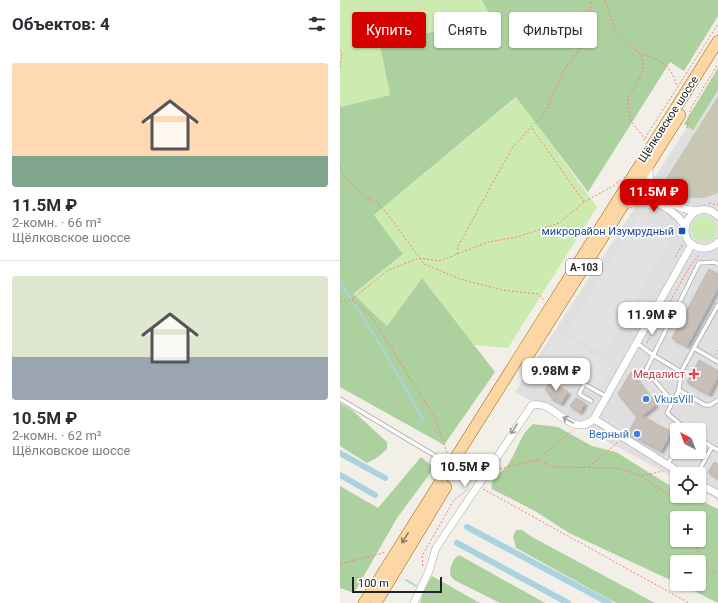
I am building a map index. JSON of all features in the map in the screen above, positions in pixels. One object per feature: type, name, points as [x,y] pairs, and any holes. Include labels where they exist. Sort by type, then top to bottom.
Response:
[{"type":"main road","name":"Щёлковское шоссе","points":[[364,603],[550,305],[718,41]]},
{"type":"main road","name":"Щёлковское шоссе","points":[[376,603],[469,449],[718,54]]},
{"type":"street","points":[[649,165],[650,181],[656,191],[680,207],[698,211],[708,210],[718,216]]},
{"type":"street","points":[[623,206],[642,200],[649,200],[677,216],[685,226]]},
{"type":"street","points":[[698,211],[689,216],[685,226],[686,236],[692,244],[704,248],[710,247],[718,242]]},
{"type":"street","points":[[414,603],[429,572],[436,548],[532,405],[541,405],[578,425],[588,424],[594,418],[640,346],[692,244]]},
{"type":"street","points":[[594,418],[670,469]]},
{"type":"street","points":[[706,488],[718,494]]},
{"type":"lane","points":[[672,401],[646,370],[699,263],[718,264]]},
{"type":"lane","points":[[679,423],[667,413],[679,390],[681,372],[718,305]]},
{"type":"lane","points":[[640,346],[681,372]]},
{"type":"lane","points":[[694,348],[718,362]]},
{"type":"lane","points":[[591,401],[580,394],[584,384],[606,397]]},
{"type":"lane","points":[[679,390],[705,405],[710,405],[718,400]]},
{"type":"lane","points":[[340,399],[451,465]]},
{"type":"lane","points":[[706,443],[718,450]]},
{"type":"lane","points":[[701,467],[712,447]]},
{"type":"lane","points":[[667,468],[672,459]]},
{"type":"path","points":[[457,255],[458,246],[512,148],[545,113],[564,70],[584,44],[592,0]]},
{"type":"path","points":[[605,0],[614,30],[640,54],[663,62],[671,70],[677,87]]},
{"type":"path","points":[[644,142],[644,138],[718,24]]},
{"type":"path","points":[[340,50],[342,53],[340,68]]},
{"type":"path","points":[[640,54],[643,68],[638,82],[628,97],[628,106],[631,121],[644,138]]},
{"type":"path","points":[[687,128],[691,108],[718,64]]},
{"type":"path","points":[[531,127],[584,202]]},
{"type":"path","points":[[340,166],[342,173],[357,190],[367,198],[377,202],[385,211],[424,264],[460,279],[502,290],[538,294],[550,305]]},
{"type":"path","points":[[340,302],[352,300],[387,271],[419,258],[440,261],[488,242],[517,237],[559,223],[584,202],[613,186],[623,176],[634,173]]},
{"type":"path","points":[[707,204],[712,203],[718,206]]},
{"type":"path","points":[[675,257],[683,244],[682,238]]},
{"type":"path","points":[[640,346],[690,266],[698,255],[704,254]]},
{"type":"path","points":[[352,300],[371,316],[435,418],[451,465]]},
{"type":"path","points":[[487,471],[507,468],[537,460],[578,425]]},
{"type":"path","points":[[588,468],[619,442]]},
{"type":"path","points":[[537,460],[555,466],[617,468],[641,476],[687,511]]},
{"type":"path","points":[[641,476],[667,468]]},
{"type":"path","points":[[477,486],[689,603]]},
{"type":"path","points":[[425,570],[422,556],[454,500],[469,488]]},
{"type":"path","points":[[696,547],[706,566],[718,574]]},
{"type":"path","points":[[340,564],[388,552]]},
{"type":"shaded area","points":[[718,80],[718,500],[706,494],[706,467],[670,467],[670,475],[515,392]]},
{"type":"shaded area","points":[[718,96],[718,193],[704,198],[689,198],[662,185]]},
{"type":"shaded area","points":[[640,214],[662,231],[668,243],[605,355],[567,332]]},
{"type":"shaded area","points":[[557,331],[612,366],[597,396],[547,368],[545,370],[538,366]]},
{"type":"green space","points":[[340,0],[482,0],[488,12],[434,12],[434,31],[426,33],[426,12],[352,12],[352,48],[381,48],[390,95],[340,107]]},
{"type":"green space","points":[[482,0],[718,0],[718,16],[684,71],[670,62],[588,192],[516,97],[374,215],[403,254],[353,294],[387,326],[422,278],[495,372],[444,445],[340,387],[340,107],[390,95],[381,48],[426,48],[426,33],[434,31],[434,48],[501,48],[501,12],[488,12]]},
{"type":"green space","points":[[718,68],[718,90],[693,130],[684,124]]},
{"type":"green space","points":[[517,97],[597,207],[508,348],[474,345],[422,278],[387,326],[353,294],[403,254],[374,215]]},
{"type":"green space","points":[[704,216],[713,220],[717,229],[713,238],[704,242],[695,238],[691,229],[695,220]]},
{"type":"green space","points":[[340,403],[352,410],[387,442],[387,449],[378,457],[367,463],[340,446]]},
{"type":"green space","points":[[533,424],[558,427],[592,446],[616,452],[670,486],[670,503],[706,503],[718,509],[718,603],[694,591],[706,591],[706,555],[670,555],[670,580],[569,533],[535,511],[492,489],[493,480],[508,464],[524,434]]},
{"type":"green space","points":[[421,457],[434,468],[397,518],[354,593],[340,588],[340,486],[378,508]]},
{"type":"green space","points":[[516,530],[522,530],[532,537],[655,603],[616,603],[516,548],[513,536]]},
{"type":"green space","points":[[459,555],[545,603],[500,603],[454,580],[450,575],[450,569],[453,561]]},
{"type":"green space","points":[[432,576],[480,603],[420,603],[423,592]]},
{"type":"building","points":[[709,269],[718,274],[718,288],[687,346],[672,338]]},
{"type":"building","points":[[699,360],[718,371],[718,377],[709,394],[687,382]]},
{"type":"building","points":[[631,372],[656,405],[642,416],[670,431],[661,451],[628,433],[637,417],[618,394]]},
{"type":"building","points":[[550,381],[568,392],[561,403],[550,397],[551,394],[545,390]]},
{"type":"building","points":[[576,398],[585,403],[580,412],[570,406]]},
{"type":"building","points":[[714,462],[718,464],[718,478],[708,472]]},
{"type":"waterway","points":[[340,282],[385,352],[423,419],[417,425]]},
{"type":"waterway","points":[[340,453],[385,478]]},
{"type":"waterway","points":[[340,475],[375,495]]},
{"type":"waterway","points":[[467,527],[609,603]]},
{"type":"waterway","points":[[457,543],[568,603]]},
{"type":"waterway","points":[[406,580],[416,586]]},
{"type":"waterway","points":[[425,592],[432,596]]},
{"type":"place","name":"микрорайон Изумрудный","points":[[682,231]]},
{"type":"place","name":"Медалист","points":[[694,374]]},
{"type":"place","name":"VkusVill","points":[[646,399]]},
{"type":"place","name":"Верный","points":[[637,434]]}]
